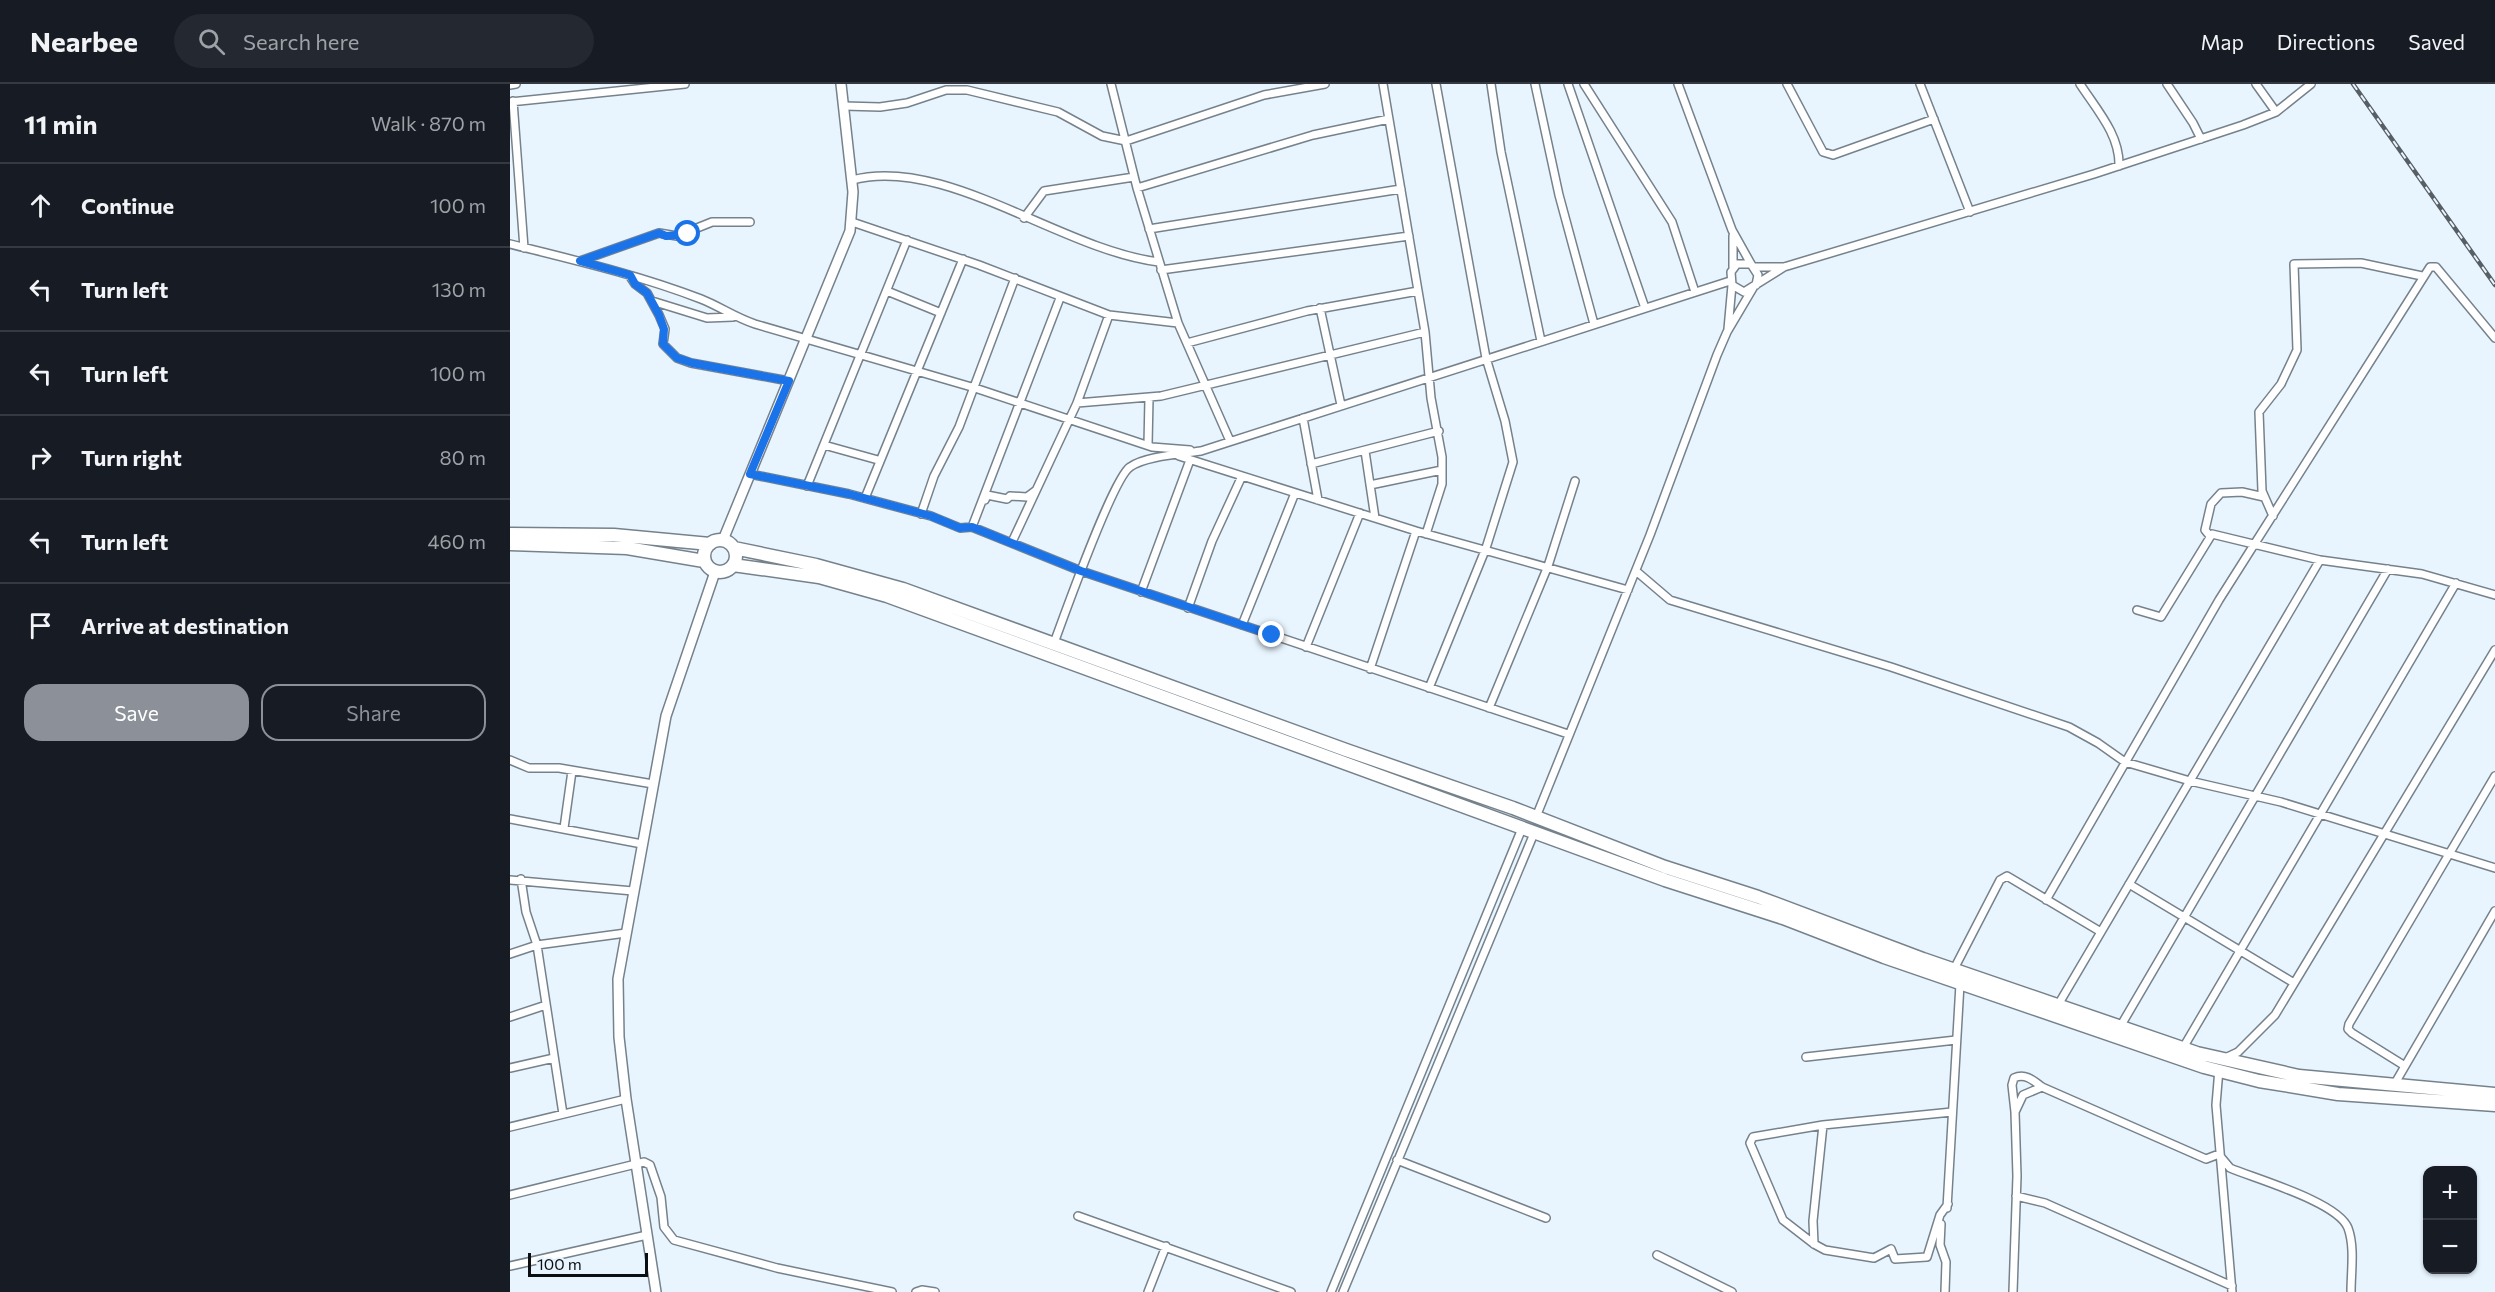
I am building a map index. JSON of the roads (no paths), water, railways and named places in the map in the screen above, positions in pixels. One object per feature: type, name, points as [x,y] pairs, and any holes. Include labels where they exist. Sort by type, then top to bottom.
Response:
[{"type":"highway","points":[[510,534],[614,535],[710,544],[723,540],[734,548],[873,580],[1536,817],[1665,867],[1784,906],[1960,984],[2220,1065],[2338,1094],[2495,1105]]},
{"type":"highway","points":[[510,544],[627,548],[704,561],[715,572],[725,571],[733,565],[736,557],[734,548]]},
{"type":"highway","points":[[704,561],[704,551],[710,544]]},
{"type":"highway","points":[[733,565],[819,578],[887,596],[1535,831],[1870,945]]},
{"type":"highway","points":[[1886,952],[1954,969],[2183,1047],[2220,1065],[2393,1086],[2495,1094]]},
{"type":"street","points":[[510,85],[516,84]]},
{"type":"street","points":[[524,248],[512,102],[685,84]]},
{"type":"street","points":[[1111,84],[1137,188],[1178,323],[1230,441]]},
{"type":"street","points":[[844,105],[880,107],[907,103],[946,90],[967,90],[1058,112],[1102,136],[1126,141],[1264,95],[1325,84]]},
{"type":"street","points":[[1383,84],[1425,332],[1439,431],[1442,470],[1437,504],[1425,534]]},
{"type":"street","points":[[1429,688],[1486,548],[1513,462],[1505,421],[1486,358],[1436,84]]},
{"type":"street","points":[[1491,84],[1501,152],[1542,340]]},
{"type":"street","points":[[1535,84],[1558,195],[1594,324]]},
{"type":"street","points":[[1568,84],[1645,308]]},
{"type":"street","points":[[1584,84],[1672,222],[1695,292]]},
{"type":"street","points":[[1536,817],[1636,571],[1727,332],[1755,287],[1758,275],[1732,230],[1678,84]]},
{"type":"street","points":[[1787,84],[1823,152],[1833,155],[1934,119]]},
{"type":"street","points":[[1920,84],[1970,212]]},
{"type":"street","points":[[2080,84],[2115,137],[2120,149],[2119,166]]},
{"type":"street","points":[[2167,84],[2201,139]]},
{"type":"street","points":[[2256,84],[2276,112]]},
{"type":"street","points":[[1054,643],[1081,571],[1118,484],[1127,468],[1139,462],[1201,451],[1695,292],[1731,283],[1744,292],[1784,267],[2119,166],[2276,112],[2311,84]]},
{"type":"street","points":[[723,540],[806,341],[852,222],[852,180],[842,85]]},
{"type":"street","points":[[1137,188],[1313,135],[1389,119]]},
{"type":"street","points":[[852,180],[881,175],[928,180],[1092,246],[1160,266],[1409,236]]},
{"type":"street","points":[[1024,218],[1044,191],[1134,177]]},
{"type":"street","points":[[1149,229],[1401,189]]},
{"type":"street","points":[[580,261],[659,233],[677,236],[712,222],[750,222]]},
{"type":"street","points":[[852,222],[963,259],[1109,315],[1178,323]]},
{"type":"street","points":[[1727,332],[1733,267],[1732,230]]},
{"type":"street","points":[[807,486],[907,240]]},
{"type":"street","points":[[510,244],[630,275],[702,300],[735,317],[806,341],[862,353],[1070,417],[1148,445],[1201,451]]},
{"type":"street","points":[[865,498],[878,460],[918,371],[963,259]]},
{"type":"street","points":[[1733,267],[1742,263],[1753,266],[1784,267]]},
{"type":"street","points":[[2273,516],[2264,497],[2259,412],[2281,384],[2296,350],[2294,264],[2361,263],[2422,276]]},
{"type":"street","points":[[2046,900],[2219,600],[2422,276],[2430,267],[2436,267],[2495,338]]},
{"type":"street","points":[[630,275],[652,301],[664,329],[663,344],[677,358],[692,363],[789,381]]},
{"type":"street","points":[[921,514],[934,476],[959,427],[975,388],[1015,278]]},
{"type":"street","points":[[887,291],[941,313]]},
{"type":"street","points":[[1187,343],[1320,308],[1418,291]]},
{"type":"street","points":[[972,527],[1060,298]]},
{"type":"street","points":[[652,301],[707,318],[735,317]]},
{"type":"street","points":[[1320,308],[1341,405]]},
{"type":"street","points":[[1012,542],[1077,403],[1109,315]]},
{"type":"street","points":[[1077,403],[1149,398],[1425,332]]},
{"type":"street","points":[[1148,445],[1149,398]]},
{"type":"street","points":[[1303,418],[1318,500]]},
{"type":"street","points":[[1311,464],[1439,431]]},
{"type":"street","points":[[824,445],[878,460]]},
{"type":"street","points":[[1365,451],[1375,518]]},
{"type":"street","points":[[1177,455],[1425,534],[1486,548],[1628,590]]},
{"type":"street","points":[[1141,592],[1190,460]]},
{"type":"street","points":[[1370,485],[1442,470]]},
{"type":"street","points":[[750,474],[865,498],[921,514],[949,525],[972,527],[1081,571],[1141,592],[1568,734]]},
{"type":"street","points":[[1188,608],[1212,541],[1242,476]]},
{"type":"street","points":[[1489,708],[1548,566],[1575,481]]},
{"type":"street","points":[[972,527],[987,495],[1007,499],[1010,496],[1027,497],[1038,488]]},
{"type":"street","points":[[2210,536],[2205,530],[2211,504],[2221,493],[2242,492],[2264,497]]},
{"type":"street","points":[[1242,624],[1295,493]]},
{"type":"street","points":[[1306,647],[1359,513]]},
{"type":"street","points":[[1370,669],[1416,531]]},
{"type":"street","points":[[2137,610],[2161,617],[2210,536],[2218,534],[2319,560],[2388,569],[2456,583],[2495,595]]},
{"type":"street","points":[[2058,1005],[2319,560]]},
{"type":"street","points":[[2120,1027],[2388,569]]},
{"type":"street","points":[[1636,571],[1671,600],[1891,667],[2069,727],[2098,742],[2125,762],[2190,781],[2255,795],[2495,868]]},
{"type":"street","points":[[656,1292],[634,1166],[618,996],[633,891],[672,693],[715,572]]},
{"type":"street","points":[[2183,1047],[2456,583]]},
{"type":"street","points":[[2232,1289],[2215,1091],[2220,1065],[2238,1052],[2245,1042],[2263,1030],[2294,983],[2495,650]]},
{"type":"street","points":[[510,760],[529,768],[559,768],[653,784]]},
{"type":"street","points":[[564,828],[573,771]]},
{"type":"street","points":[[2405,1066],[2348,1029],[2349,1024],[2495,776]]},
{"type":"street","points":[[510,819],[642,844]]},
{"type":"street","points":[[1331,1292],[1523,826]]},
{"type":"street","points":[[1343,1292],[1535,831]]},
{"type":"street","points":[[1954,969],[2000,880],[2007,876],[2101,932]]},
{"type":"street","points":[[510,879],[633,891]]},
{"type":"street","points":[[521,879],[526,912],[537,945],[563,1114]]},
{"type":"street","points":[[2129,884],[2294,983]]},
{"type":"street","points":[[2393,1086],[2495,911]]},
{"type":"street","points":[[510,954],[537,945],[626,933]]},
{"type":"street","points":[[1945,1292],[1946,1262],[1940,1245],[1940,1230],[1948,1204],[1960,984]]},
{"type":"street","points":[[510,1017],[546,1005]]},
{"type":"street","points":[[1806,1057],[1956,1040]]},
{"type":"street","points":[[510,1068],[554,1058]]},
{"type":"street","points":[[2013,1292],[2016,1196],[2015,1112],[2012,1085],[2014,1077],[2019,1075],[2030,1077],[2042,1087],[2206,1159],[2219,1154]]},
{"type":"street","points":[[2015,1112],[2023,1095],[2042,1087]]},
{"type":"street","points":[[510,1127],[626,1100]]},
{"type":"street","points":[[1948,1204],[1940,1215],[1927,1257],[1895,1259],[1891,1249],[1874,1258],[1825,1250],[1783,1220],[1750,1143],[1753,1137],[1823,1125],[1952,1112]]},
{"type":"street","points":[[1814,1244],[1813,1221],[1823,1125]]},
{"type":"street","points":[[2219,1154],[2230,1168],[2324,1206],[2342,1218],[2351,1239],[2351,1292]]},
{"type":"street","points":[[1397,1160],[1546,1218]]},
{"type":"street","points":[[510,1195],[644,1162],[650,1165],[661,1197],[664,1227],[674,1240],[777,1268],[892,1292]]},
{"type":"street","points":[[2016,1196],[2045,1203],[2232,1289]]},
{"type":"street","points":[[1078,1216],[1291,1292]]},
{"type":"street","points":[[510,1266],[647,1235]]},
{"type":"street","points":[[1148,1292],[1166,1246]]},
{"type":"street","points":[[1658,1255],[1732,1292]]},
{"type":"street","points":[[916,1292],[935,1292]]},
{"type":"railway","points":[[2353,84],[2495,285]]}]
